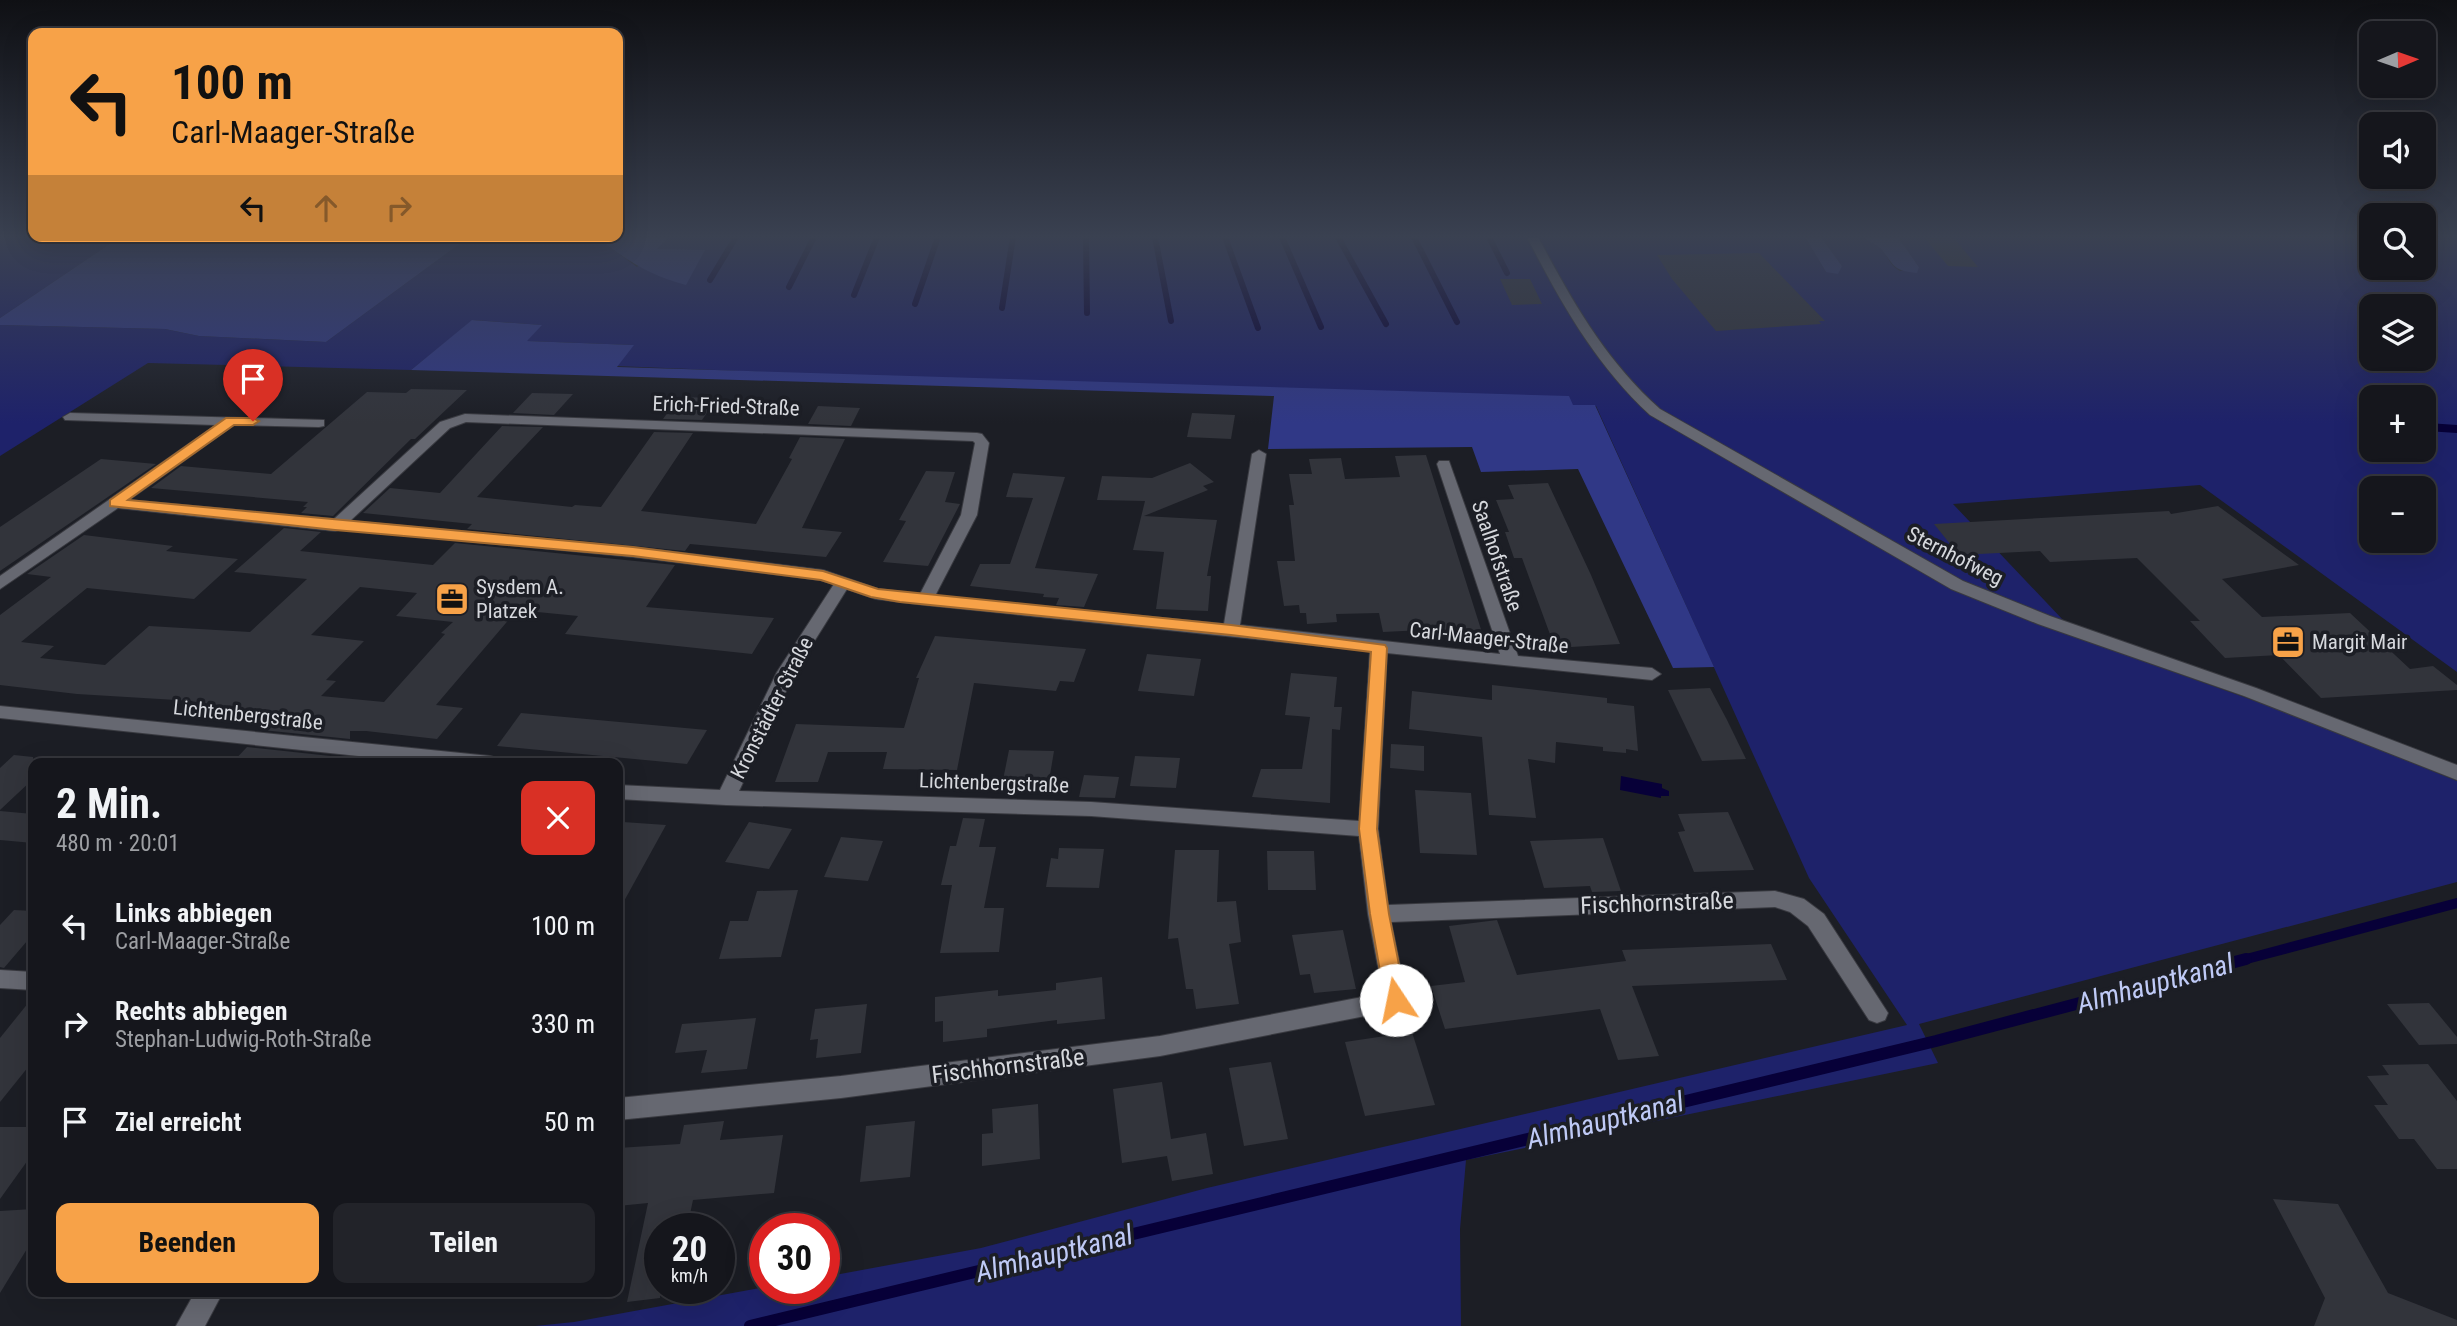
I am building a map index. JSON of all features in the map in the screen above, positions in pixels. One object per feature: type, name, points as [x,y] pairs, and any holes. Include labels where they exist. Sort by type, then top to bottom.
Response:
[{"type":"street","name":"Sternhofweg","points":[[1565,299],[1588,341],[1628,390],[1655,412],[1957,585],[2044,620],[2250,692],[2457,773]]},
{"type":"street","points":[[69,417],[319,424]]},
{"type":"street","name":"Erich-Fried-Straße","points":[[335,526],[445,425],[465,418],[977,437],[982,443],[970,515],[925,600]]},
{"type":"street","points":[[0,584],[231,421]]},
{"type":"street","points":[[1231,630],[1259,454]]},
{"type":"street","name":"Saalhofstraße","points":[[1444,464],[1511,662]]},
{"type":"street","name":"Carl-Maager-Straße","points":[[115,503],[335,526],[633,552],[823,575],[876,594],[925,600],[1231,630],[1511,662],[1652,674]]},
{"type":"street","name":"Kronstädter Straße","points":[[726,798],[786,672],[842,584]]},
{"type":"street","points":[[1379,648],[1368,829],[1379,914]]},
{"type":"street","name":"Lichtenbergstraße","points":[[0,712],[442,758]]},
{"type":"street","name":"Lichtenbergstraße","points":[[623,792],[1091,809],[1368,829]]},
{"type":"street","name":"Fischhornstraße","points":[[623,1109],[841,1087],[1160,1046],[1396,1000],[1379,914],[1775,899],[1797,905],[1816,920],[1877,1013]]},
{"type":"street","points":[[0,979],[28,981]]},
{"type":"street","points":[[190,1326],[207,1297]]},
{"type":"shaded area","points":[[0,299],[28,299],[0,318]]},
{"type":"shaded area","points":[[28,299],[385,299],[326,342],[199,336],[165,329],[0,325],[0,318]]},
{"type":"shaded area","points":[[385,299],[2359,299],[2359,371],[2436,371],[2436,299],[2457,299],[2457,672],[2200,485],[1953,504],[2081,639],[2294,715],[2457,781],[2457,882],[1919,1024],[1938,1063],[1466,1160],[1460,1229],[1461,1326],[535,1326],[574,1322],[672,1304],[735,1304],[735,1292],[749,1290],[749,1304],[840,1304],[840,1274],[981,1248],[1207,1188],[1907,1025],[1809,878],[1596,406],[616,366],[633,345],[526,341],[541,325],[473,320],[411,370],[148,363],[0,456],[0,325],[165,329],[199,336],[326,342]]},
{"type":"shaded area","points":[[472,320],[542,325],[527,341],[634,345],[617,367],[1569,396],[1573,405],[1595,405],[1714,667],[1673,668],[1578,469],[1481,472],[1472,447],[1268,449],[1274,396],[411,370]]},
{"type":"shaded area","points":[[1621,776],[1662,784],[1662,788],[1669,791],[1669,796],[1661,798],[1620,790]]},
{"type":"building","points":[[1509,299],[1540,299],[1542,304],[1512,305]]},
{"type":"building","points":[[1689,299],[1804,299],[1825,321],[1819,321],[1821,324],[1716,331]]},
{"type":"building","points":[[411,389],[467,390],[415,439],[411,439],[333,516],[301,513],[308,502],[151,488],[181,466],[271,474],[367,392],[406,393]]},
{"type":"building","points":[[532,393],[573,394],[554,415],[513,413]]},
{"type":"building","points":[[679,397],[717,398],[702,420],[663,419]]},
{"type":"building","points":[[818,406],[860,408],[851,426],[808,424]]},
{"type":"building","points":[[1192,413],[1235,415],[1231,439],[1187,437]]},
{"type":"building","points":[[502,426],[543,427],[477,497],[572,507],[601,507],[654,432],[693,433],[641,511],[756,524],[792,459],[789,458],[800,437],[845,439],[802,528],[842,532],[826,557],[690,544],[685,551],[467,529],[472,524],[363,513],[390,488],[440,493]]},
{"type":"building","points":[[1426,455],[1484,639],[1447,641],[1444,629],[1383,632],[1379,613],[1336,614],[1337,622],[1307,624],[1306,613],[1300,613],[1299,605],[1284,606],[1277,561],[1295,561],[1289,505],[1294,505],[1289,474],[1312,474],[1309,459],[1341,458],[1345,479],[1400,477],[1395,456]]},
{"type":"building","points":[[101,459],[156,464],[0,571],[0,527]]},
{"type":"building","points":[[1190,463],[1214,482],[1203,486],[1208,490],[1144,516],[1217,520],[1207,576],[1211,576],[1208,611],[1156,609],[1164,552],[1133,550],[1145,501],[1097,500],[1102,476],[1152,478]]},
{"type":"building","points":[[926,471],[955,472],[945,502],[960,504],[928,566],[883,562],[906,521],[899,520]]},
{"type":"building","points":[[1013,473],[1065,477],[1035,568],[1098,574],[1084,607],[1056,605],[1059,598],[1043,597],[1044,594],[970,586],[980,564],[1010,564],[1033,498],[1006,497]]},
{"type":"building","points":[[1548,483],[1620,644],[1555,648],[1522,558],[1514,558],[1505,532],[1509,532],[1496,500],[1514,499],[1508,485]]},
{"type":"building","points":[[2218,506],[2299,565],[2222,579],[2262,617],[2350,613],[2410,669],[2433,666],[2457,685],[2457,690],[2321,698],[2279,655],[2225,658],[2190,621],[2200,621],[2137,558],[2050,562],[2040,551],[1959,555],[1934,524],[2169,511],[2171,514]]},
{"type":"building","points":[[284,528],[321,532],[300,551],[433,565],[455,543],[675,565],[646,607],[774,618],[752,654],[565,634],[578,616],[517,610],[436,705],[463,708],[437,739],[350,731],[350,739],[262,730],[269,723],[213,716],[210,719],[178,716],[193,701],[77,694],[0,685],[0,615],[51,577],[27,574],[84,535],[173,546],[166,551],[238,559],[194,599],[87,588],[21,642],[54,646],[40,658],[105,665],[149,626],[250,632],[307,579],[234,572]],"holes":[[[360,587],[417,593],[396,616],[453,622],[384,702],[321,696],[336,681],[326,680],[364,641],[311,635]]]},
{"type":"building","points":[[935,636],[1086,649],[1074,682],[1060,681],[1056,691],[974,683],[957,770],[883,769],[887,752],[828,752],[818,782],[775,782],[796,724],[904,728],[919,678],[916,678]]},
{"type":"building","points":[[1147,654],[1201,659],[1194,696],[1138,691]]},
{"type":"building","points":[[1291,673],[1337,677],[1334,707],[1342,707],[1340,730],[1332,729],[1330,803],[1252,797],[1261,769],[1302,769],[1310,717],[1285,715]]},
{"type":"building","points":[[1492,685],[1607,698],[1607,703],[1634,706],[1638,751],[1603,751],[1603,747],[1556,742],[1555,763],[1528,759],[1536,818],[1489,815],[1482,737],[1409,729],[1412,691],[1492,700]]},
{"type":"building","points":[[1710,688],[1746,759],[1702,761],[1668,690]]},
{"type":"building","points":[[521,713],[707,730],[687,764],[497,746]]},
{"type":"building","points":[[1391,744],[1424,746],[1424,771],[1390,768]]},
{"type":"building","points":[[247,747],[349,758],[237,758]]},
{"type":"building","points":[[1009,750],[1054,751],[1049,781],[1003,780]]},
{"type":"building","points":[[14,755],[33,757],[28,758],[28,784],[0,810],[0,768]]},
{"type":"building","points":[[1135,756],[1180,758],[1176,788],[1130,786]]},
{"type":"building","points":[[1084,775],[1119,777],[1115,798],[1079,797]]},
{"type":"building","points":[[1415,790],[1471,793],[1477,855],[1420,853]]},
{"type":"building","points":[[0,811],[28,814],[28,843],[0,840]]},
{"type":"building","points":[[1728,812],[1754,870],[1694,872],[1678,832],[1685,831],[1678,814]]},
{"type":"building","points":[[963,818],[985,819],[979,847],[996,847],[984,908],[1004,908],[999,952],[940,953],[952,885],[941,885],[950,846],[956,846]]},
{"type":"building","points":[[623,822],[666,825],[623,903]]},
{"type":"building","points":[[749,822],[792,829],[769,869],[725,862]]},
{"type":"building","points":[[841,837],[883,841],[868,881],[824,877]]},
{"type":"building","points":[[1603,838],[1621,891],[1592,892],[1590,886],[1544,888],[1530,841]]},
{"type":"building","points":[[1059,848],[1104,849],[1099,888],[1046,887],[1051,858],[1058,859]]},
{"type":"building","points":[[1175,850],[1219,850],[1217,902],[1236,901],[1241,942],[1229,944],[1239,1004],[1196,1009],[1193,989],[1186,989],[1178,938],[1168,939]]},
{"type":"building","points":[[1267,851],[1314,851],[1316,890],[1268,890]]},
{"type":"building","points":[[798,890],[781,957],[719,959],[730,921],[748,921],[757,891]]},
{"type":"building","points":[[14,910],[28,911],[28,940],[4,968],[0,967],[0,925]]},
{"type":"building","points":[[1497,920],[1517,975],[1626,961],[1622,950],[1771,944],[1787,980],[1632,986],[1659,1056],[1618,1060],[1600,1009],[1445,1029],[1431,986],[1465,982],[1449,926]]},
{"type":"building","points":[[1343,930],[1356,989],[1314,993],[1310,974],[1300,975],[1292,935]]},
{"type":"building","points":[[1102,977],[1105,1019],[1057,1024],[1057,1020],[987,1029],[987,1037],[943,1042],[943,1021],[935,1022],[935,997],[998,990],[998,996],[1056,990],[1056,983]]},
{"type":"building","points":[[28,1003],[28,1067],[0,1102],[0,1038]]},
{"type":"building","points":[[2429,1003],[2457,1037],[2457,1044],[2419,1045],[2387,1004]]},
{"type":"building","points":[[867,1004],[861,1053],[816,1058],[818,1039],[810,1040],[815,1009]]},
{"type":"building","points":[[756,1018],[747,1069],[701,1073],[707,1050],[675,1053],[682,1024]]},
{"type":"building","points":[[1412,1032],[1435,1105],[1365,1116],[1345,1042]]},
{"type":"building","points":[[1271,1062],[1288,1139],[1244,1146],[1229,1068]]},
{"type":"building","points":[[2428,1064],[2457,1101],[2457,1169],[2437,1169],[2414,1139],[2399,1139],[2374,1105],[2388,1105],[2367,1076],[2389,1075],[2382,1065]]},
{"type":"building","points":[[1162,1082],[1171,1139],[1206,1133],[1213,1174],[1172,1181],[1167,1156],[1122,1163],[1113,1089]]},
{"type":"building","points":[[1038,1104],[1040,1159],[982,1166],[982,1134],[993,1133],[992,1109]]},
{"type":"building","points":[[724,1121],[720,1140],[783,1135],[774,1193],[693,1200],[690,1213],[646,1213],[648,1203],[623,1206],[623,1148],[680,1144],[684,1125]]},
{"type":"building","points":[[915,1121],[910,1177],[860,1182],[866,1126]]},
{"type":"building","points":[[0,1127],[28,1127],[28,1160],[0,1199]]},
{"type":"building","points":[[2273,1199],[2338,1204],[2388,1293],[2457,1320],[2457,1326],[2314,1326],[2325,1298]]},
{"type":"building","points":[[28,1209],[28,1247],[0,1293],[0,1211]]},
{"type":"building","points":[[644,1222],[644,1300],[627,1302]]},
{"type":"waterway","points":[[915,304],[917,299]]},
{"type":"waterway","points":[[1002,308],[1003,299]]},
{"type":"waterway","points":[[1087,299],[1087,313]]},
{"type":"waterway","points":[[1167,299],[1171,321]]},
{"type":"waterway","points":[[1247,299],[1258,328]]},
{"type":"waterway","points":[[1309,299],[1321,327]]},
{"type":"waterway","points":[[1372,299],[1386,324]]},
{"type":"waterway","points":[[1445,299],[1457,322]]},
{"type":"waterway","points":[[2436,428],[2456,429]]},
{"type":"waterway","points":[[2436,428],[2457,429]]},
{"type":"waterway","name":"Almhauptkanal","points":[[2239,961],[2457,903]]},
{"type":"waterway","name":"Almhauptkanal","points":[[750,1326],[1936,1041],[2246,959]]},
{"type":"place","name":"Sysdem A. Platzek","points":[[452,599]]},
{"type":"place","name":"Margit Mair","points":[[2288,642]]},
{"type":"route","points":[[253,421],[231,421],[115,503],[335,526],[633,552],[823,575],[876,594],[1379,648],[1368,829],[1379,914],[1396,1000]]}]
